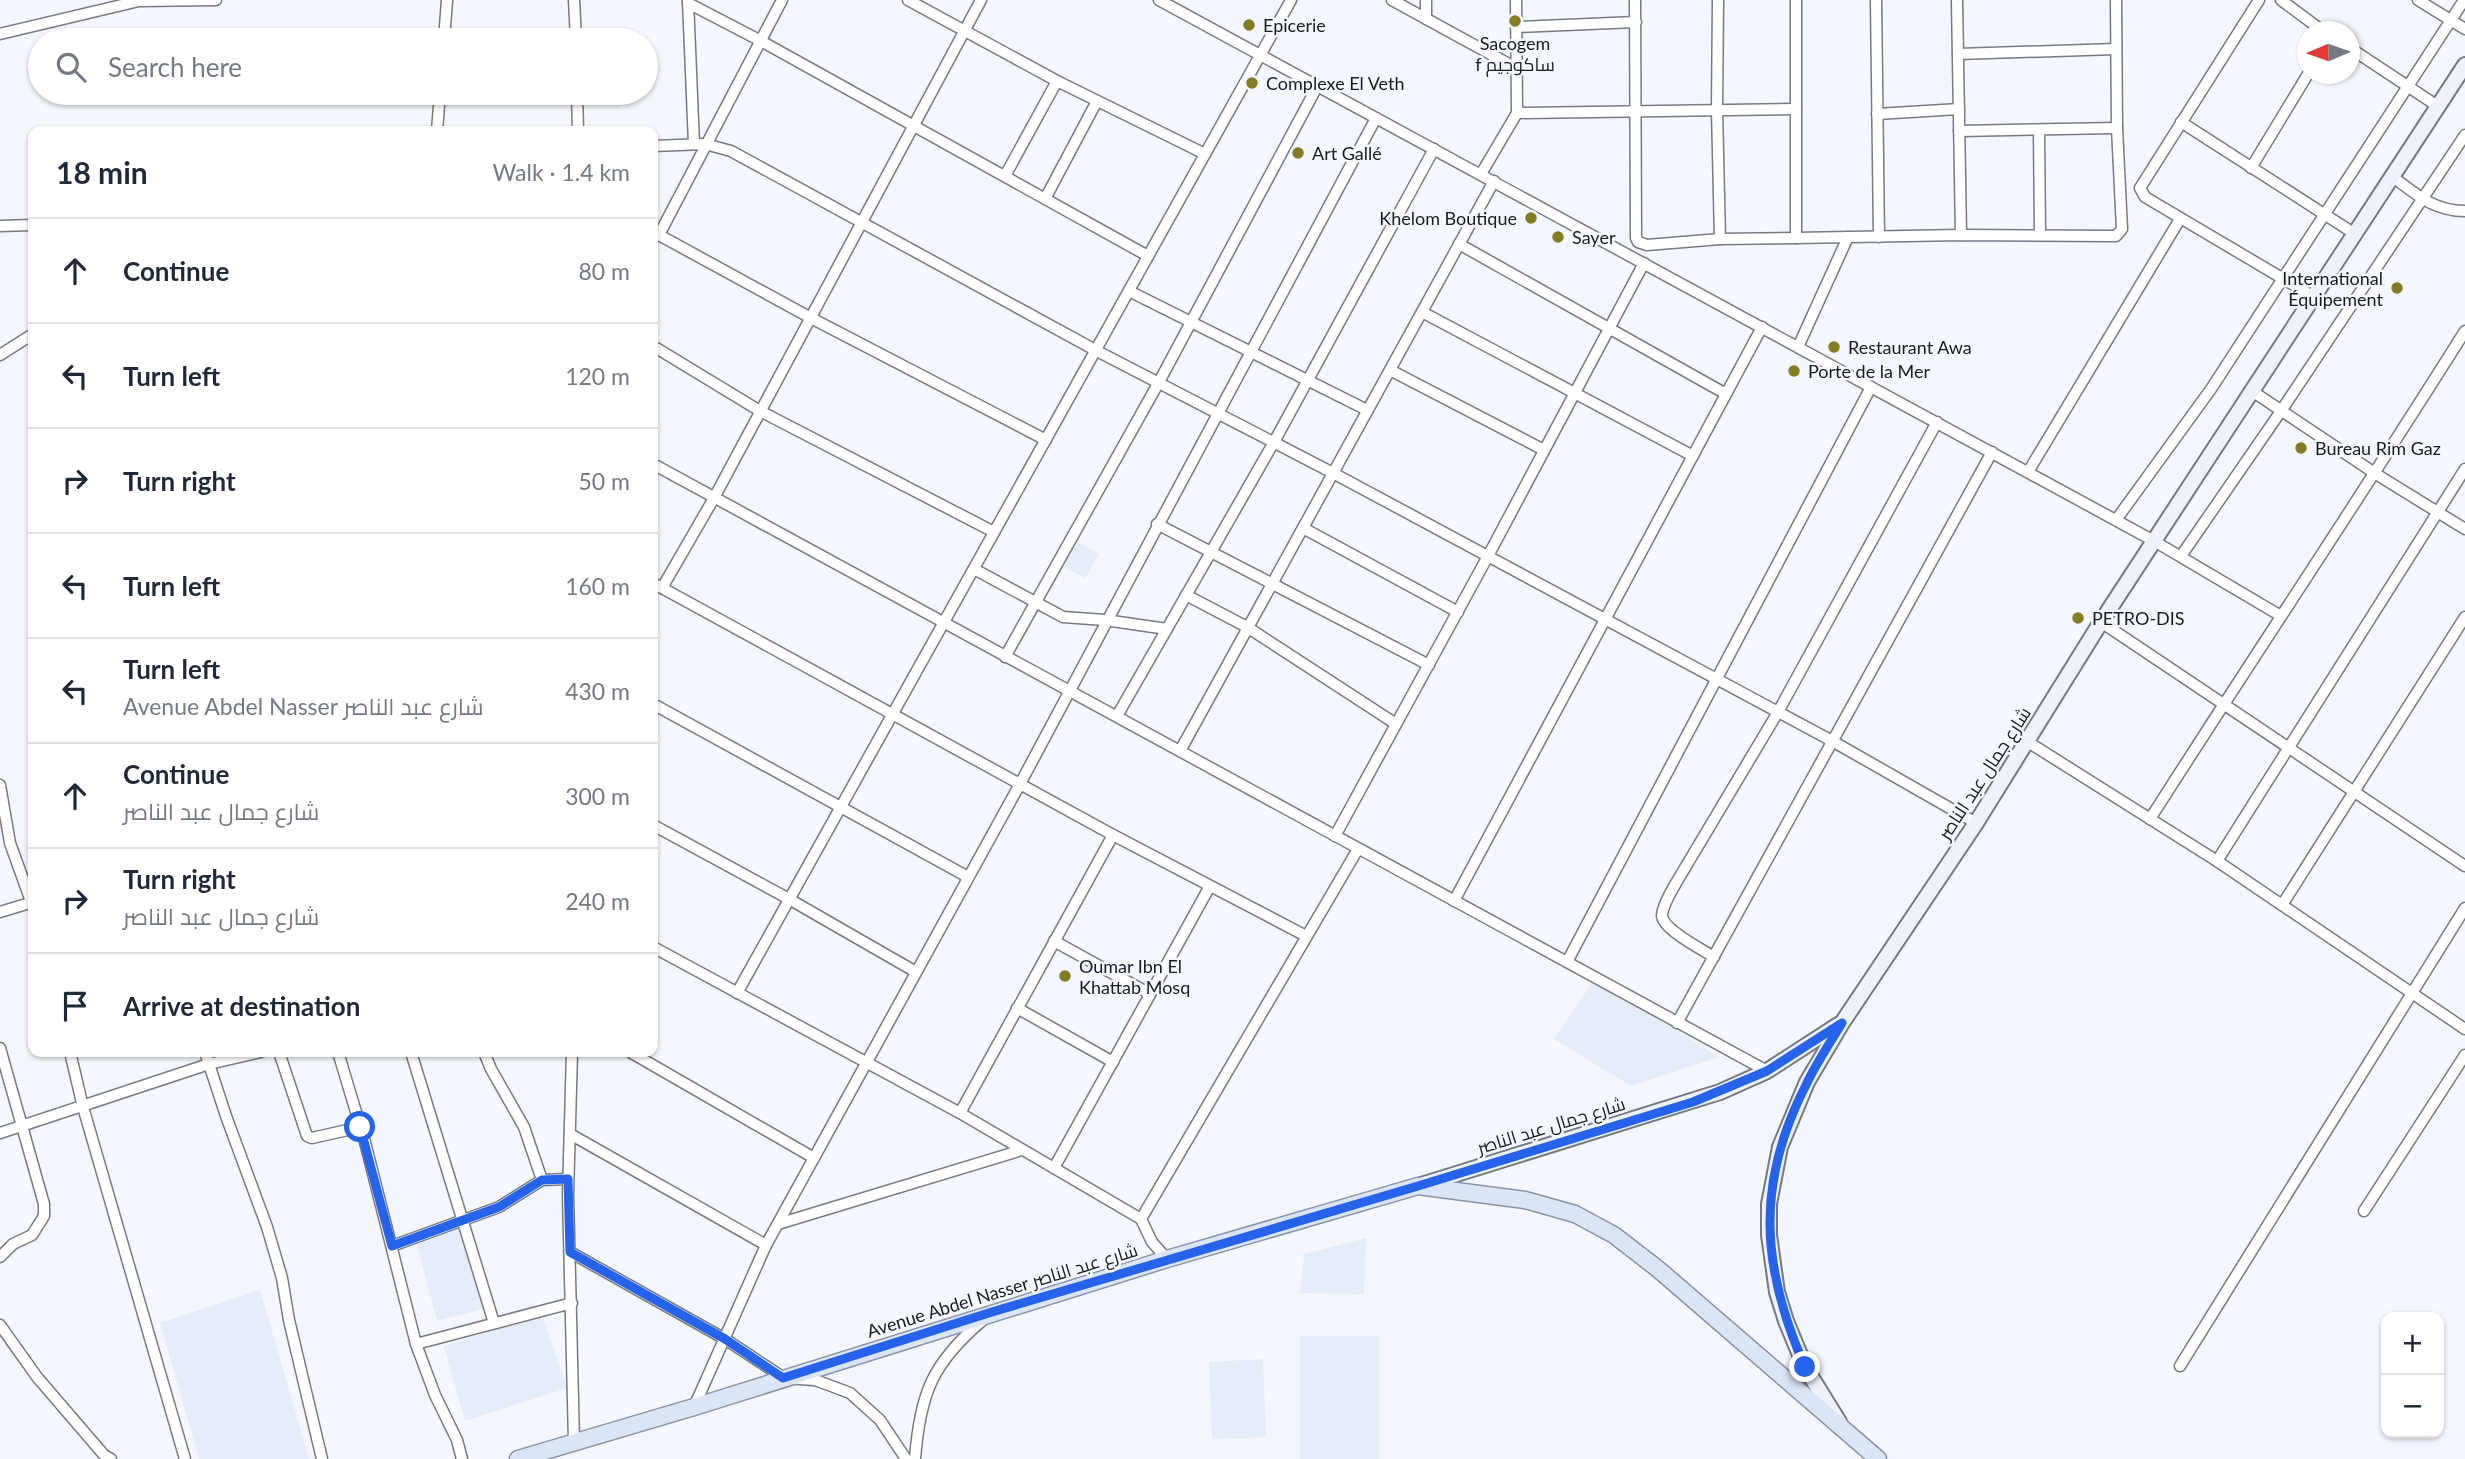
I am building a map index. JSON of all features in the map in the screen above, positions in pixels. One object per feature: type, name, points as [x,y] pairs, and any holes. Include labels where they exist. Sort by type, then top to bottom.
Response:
[{"type":"main road","name":"شارع جمال عبد الناصر","points":[[1843,1429],[1805,1367],[1786,1321],[1777,1292],[1769,1236],[1769,1205],[1780,1147],[1807,1082],[1842,1023],[1976,823],[2101,622],[2439,107],[2460,83],[2465,65]]},
{"type":"main road","name":"شارع جمال عبد الناصر","points":[[1418,1186],[1702,1099],[1767,1071],[1842,1023]]},
{"type":"main road","points":[[1418,1186],[1525,1200],[1575,1214],[1614,1236],[1658,1269],[1878,1459]]},
{"type":"main road","name":"Avenue Abdel Nasser شارع عبد الناصر","points":[[518,1459],[694,1407],[992,1312],[1418,1186]]},
{"type":"street","points":[[0,34],[139,1],[216,0]]},
{"type":"street","points":[[445,28],[447,0]]},
{"type":"street","points":[[574,0],[575,28]]},
{"type":"street","points":[[658,232],[699,144],[761,41],[782,0]]},
{"type":"street","points":[[908,0],[1057,81],[1205,154]]},
{"type":"street","points":[[658,583],[714,498],[981,0]]},
{"type":"street","points":[[1159,0],[2116,520],[2281,616]]},
{"type":"street","points":[[737,993],[1291,0]]},
{"type":"street","points":[[1392,0],[1516,68]]},
{"type":"street","points":[[1426,0],[1426,19]]},
{"type":"street","points":[[1481,174],[1517,113],[1516,0]]},
{"type":"street","points":[[1636,0],[1637,242],[1647,244],[1720,239],[2119,235],[2122,229],[2117,128],[2116,0]]},
{"type":"street","points":[[1718,0],[1720,239]]},
{"type":"street","points":[[1796,0],[1796,238]]},
{"type":"street","points":[[1876,0],[1879,237]]},
{"type":"street","points":[[1957,0],[1961,235]]},
{"type":"street","points":[[2259,0],[2140,188],[2145,197],[2180,219],[2314,297]]},
{"type":"street","points":[[2281,0],[2310,21]]},
{"type":"street","points":[[2418,0],[2465,29]]},
{"type":"street","points":[[2116,520],[2211,389],[2464,0]]},
{"type":"street","points":[[688,2],[1149,256]]},
{"type":"street","points":[[688,2],[699,144]]},
{"type":"street","points":[[1516,27],[1636,22]]},
{"type":"street","points":[[1958,54],[2116,49]]},
{"type":"street","points":[[2360,55],[2439,107]]},
{"type":"street","points":[[1004,176],[1057,81]]},
{"type":"street","points":[[2251,168],[2302,84]]},
{"type":"street","points":[[1005,656],[1159,382],[1318,85]]},
{"type":"street","points":[[1045,199],[1097,101]]},
{"type":"street","points":[[437,126],[439,105]]},
{"type":"street","points":[[577,105],[578,126]]},
{"type":"street","points":[[1517,113],[1796,109]]},
{"type":"street","points":[[1878,114],[1959,109]]},
{"type":"street","points":[[694,1407],[766,1245],[1020,784],[1067,691],[1376,118]]},
{"type":"street","points":[[2181,122],[2355,234]]},
{"type":"street","points":[[1959,131],[2117,128]]},
{"type":"street","points":[[2039,130],[2039,235]]},
{"type":"street","points":[[2180,556],[2281,411],[2465,135]]},
{"type":"street","points":[[658,146],[699,144],[731,151],[1097,351],[1333,473],[1834,742],[1976,823]]},
{"type":"street","points":[[1117,716],[1274,442],[1434,149]]},
{"type":"street","points":[[2393,177],[2431,205],[2465,211]]},
{"type":"street","points":[[1180,751],[1494,181]]},
{"type":"street","points":[[2028,472],[2180,219]]},
{"type":"street","points":[[0,226],[28,225]]},
{"type":"street","points":[[658,237],[1046,440]]},
{"type":"street","points":[[1798,347],[1847,237]]},
{"type":"street","points":[[1459,244],[1726,394]]},
{"type":"street","points":[[1335,836],[1644,263]]},
{"type":"street","points":[[1129,292],[1367,410]]},
{"type":"street","points":[[1422,312],[1693,456]]},
{"type":"street","points":[[1454,901],[1762,327]]},
{"type":"street","points":[[2150,819],[2465,331]]},
{"type":"street","points":[[0,355],[28,337]]},
{"type":"street","points":[[658,349],[760,411],[994,532]]},
{"type":"street","points":[[1390,370],[1544,450]]},
{"type":"street","points":[[1567,962],[1871,387]]},
{"type":"street","points":[[2252,391],[2375,474],[2465,529]]},
{"type":"street","points":[[1714,957],[1667,926],[1662,918],[1662,911],[1778,712],[1937,422]]},
{"type":"street","points":[[1677,1023],[1992,452]]},
{"type":"street","points":[[658,467],[1767,1071]]},
{"type":"street","points":[[2217,861],[2465,469]]},
{"type":"street","points":[[1157,524],[1429,665]]},
{"type":"street","points":[[1303,528],[1458,612]]},
{"type":"street","points":[[974,569],[1063,617],[1167,629]]},
{"type":"street","points":[[658,586],[1113,835],[1306,936]]},
{"type":"street","points":[[1186,596],[1247,627],[1396,724]]},
{"type":"street","points":[[2282,905],[2465,617]]},
{"type":"street","points":[[2101,622],[2465,866]]},
{"type":"street","points":[[658,707],[968,877]]},
{"type":"street","points":[[2028,741],[2217,861],[2465,1029]]},
{"type":"street","points":[[0,785],[10,843],[28,891]]},
{"type":"street","points":[[658,828],[916,972]]},
{"type":"street","points":[[960,1113],[1113,835]]},
{"type":"street","points":[[1142,1219],[1358,849]]},
{"type":"street","points":[[1054,1168],[1210,886]]},
{"type":"street","points":[[0,912],[28,905]]},
{"type":"street","points":[[2180,1366],[2465,908]]},
{"type":"street","points":[[1055,941],[1150,994]]},
{"type":"street","points":[[658,950],[960,1113],[1142,1219],[1152,1242],[1167,1259]]},
{"type":"street","points":[[1017,1008],[1113,1062]]},
{"type":"street","points":[[0,1048],[44,1204],[44,1216],[32,1235],[13,1244],[0,1257]]},
{"type":"street","points":[[2364,1211],[2465,1055]]},
{"type":"street","points":[[71,1057],[83,1107],[185,1459]]},
{"type":"street","points":[[207,1057],[271,1239],[322,1459]]},
{"type":"street","points":[[0,1133],[209,1064],[239,1057]]},
{"type":"street","points":[[281,1057],[307,1136],[312,1138],[360,1127]]},
{"type":"street","points":[[339,1057],[416,1344],[463,1459]]},
{"type":"street","points":[[413,1057],[494,1323]]},
{"type":"street","points":[[486,1057],[524,1127],[542,1180]]},
{"type":"street","points":[[572,1057],[568,1179],[574,1442]]},
{"type":"street","points":[[639,1057],[814,1158]]},
{"type":"street","points":[[570,1134],[766,1245]]},
{"type":"street","points":[[778,1224],[1022,1150]]},
{"type":"street","points":[[392,1246],[499,1207],[542,1180],[568,1179]]},
{"type":"street","points":[[570,1252],[725,1339],[783,1378],[815,1380],[850,1392],[880,1420],[906,1459]]},
{"type":"street","points":[[416,1344],[572,1303]]},
{"type":"street","points":[[915,1459],[920,1415],[927,1389],[956,1346],[992,1312]]},
{"type":"street","points":[[0,1325],[37,1377],[104,1455],[111,1459]]},
{"type":"shaded area","points":[[1078,542],[1099,554],[1085,578],[1064,567]]},
{"type":"shaded area","points":[[1595,979],[1719,1057],[1631,1086],[1554,1039]]},
{"type":"shaded area","points":[[458,1229],[483,1309],[437,1321],[416,1241]]},
{"type":"shaded area","points":[[1366,1238],[1364,1294],[1300,1293],[1304,1254]]},
{"type":"shaded area","points":[[260,1290],[309,1459],[199,1459],[160,1323]]},
{"type":"shaded area","points":[[542,1315],[567,1388],[465,1421],[444,1346]]},
{"type":"shaded area","points":[[1300,1336],[1379,1336],[1379,1459],[1300,1459]]},
{"type":"shaded area","points":[[1263,1359],[1266,1437],[1212,1439],[1209,1362]]},
{"type":"place","name":"Sacogem f ساكوجيم","points":[[1515,21]]},
{"type":"place","name":"Epicerie","points":[[1249,25]]},
{"type":"place","name":"Complexe El Veth","points":[[1252,83]]},
{"type":"place","name":"Art Gallé","points":[[1298,153]]},
{"type":"place","name":"Khelom Boutique","points":[[1531,218]]},
{"type":"place","name":"Sayer","points":[[1558,237]]},
{"type":"place","name":"International Équipement","points":[[2397,288]]},
{"type":"place","name":"Restaurant Awa","points":[[1834,347]]},
{"type":"place","name":"Porte de la Mer","points":[[1794,371]]},
{"type":"place","name":"Bureau Rim Gaz","points":[[2301,448]]},
{"type":"place","name":"PETRO-DIS","points":[[2078,618]]},
{"type":"place","name":"Oumar Ibn El Khattab Mosq","points":[[1065,976]]},
{"type":"route","points":[[360,1127],[392,1246],[499,1207],[542,1180],[568,1179],[570,1252],[725,1339],[783,1378],[992,1312],[1693,1102],[1767,1071],[1842,1023],[1807,1082],[1792,1114],[1780,1147],[1769,1205],[1769,1236],[1777,1292],[1805,1367]]}]
